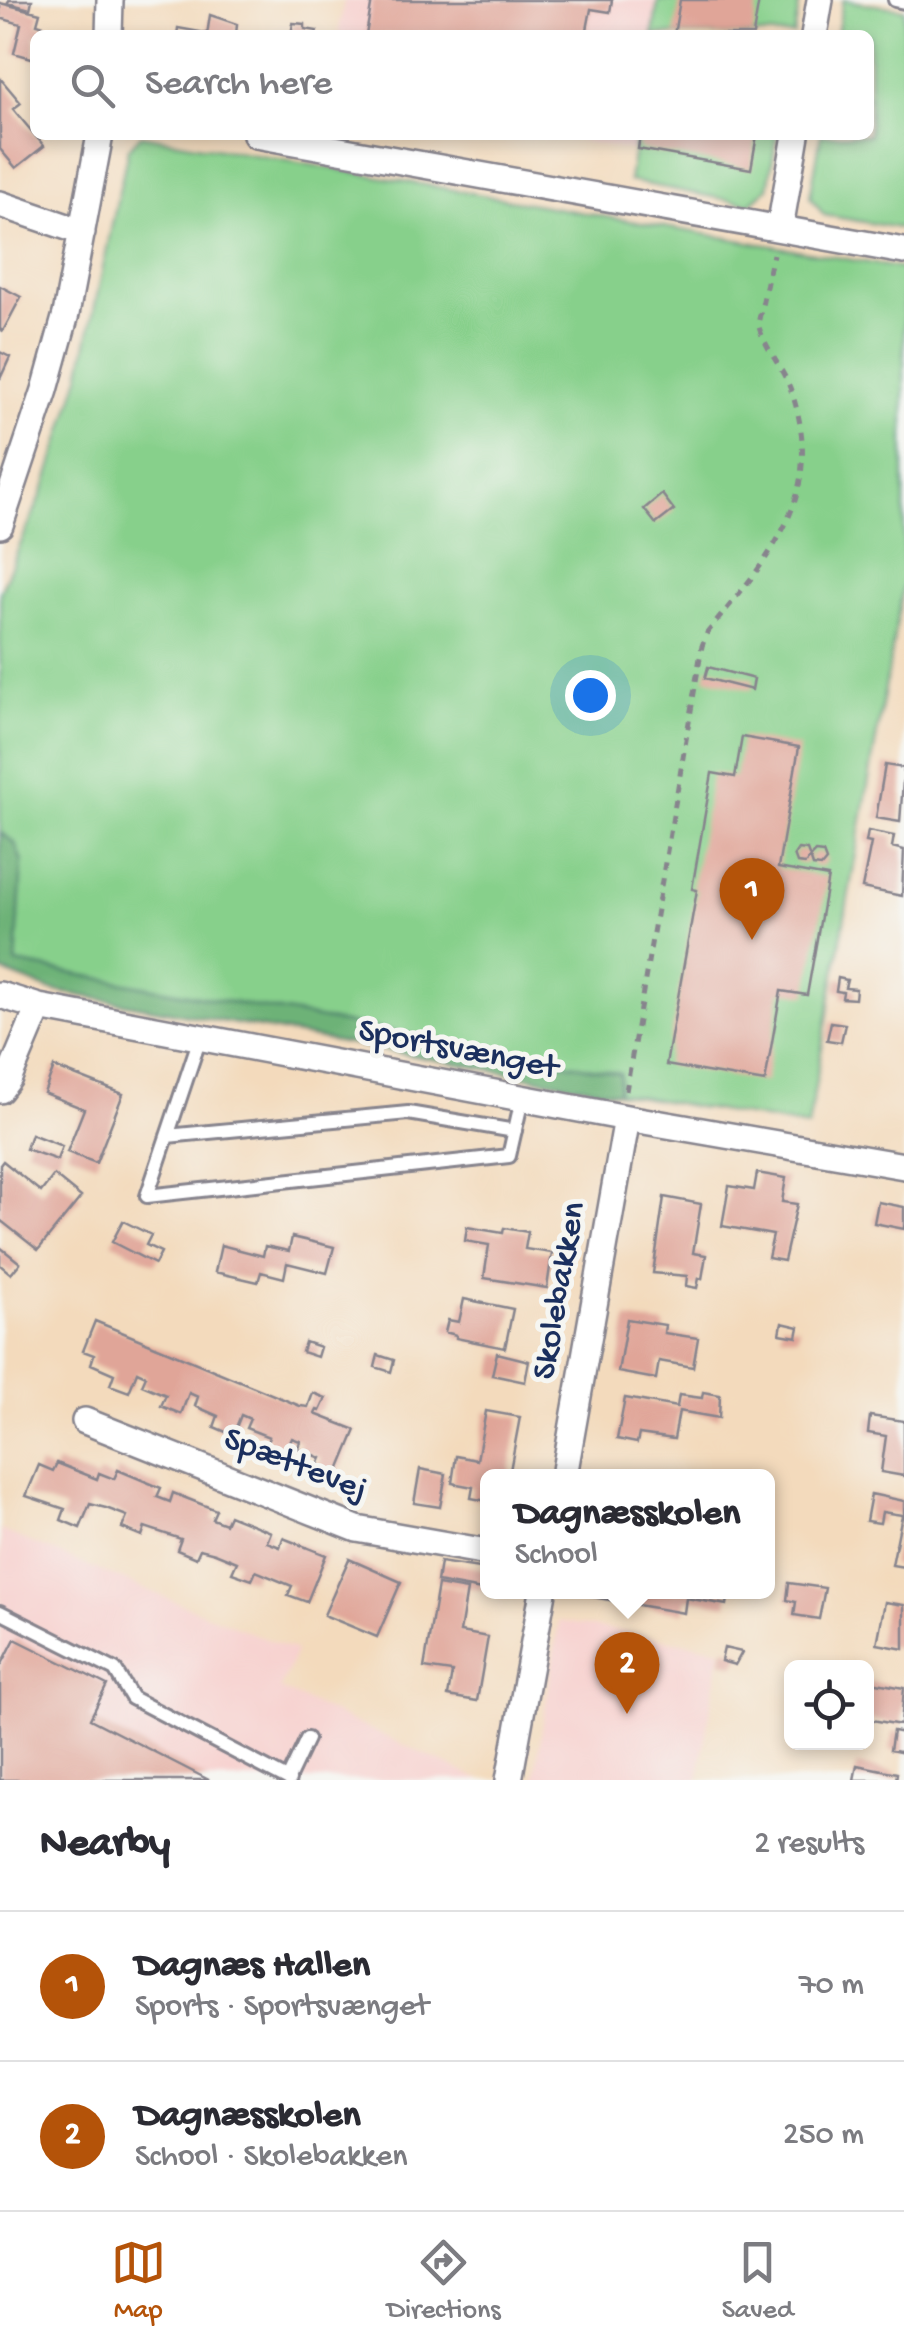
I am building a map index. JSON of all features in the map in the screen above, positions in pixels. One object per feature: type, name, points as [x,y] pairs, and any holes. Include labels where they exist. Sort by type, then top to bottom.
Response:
[{"type":"street","points":[[109,30],[110,0]]},
{"type":"street","points":[[815,30],[820,0]]},
{"type":"street","points":[[0,525],[46,390],[66,314],[99,140]]},
{"type":"street","points":[[281,140],[777,241],[904,251]]},
{"type":"street","points":[[777,241],[795,140]]},
{"type":"street","points":[[0,204],[82,232]]},
{"type":"street","name":"Sportsvænget","points":[[0,995],[39,1007],[522,1099],[904,1166]]},
{"type":"street","points":[[0,1090],[9,1078],[39,1007]]},
{"type":"street","name":"Skolebakken","points":[[565,1469],[627,1118]]},
{"type":"street","name":"Spættevej","points":[[85,1421],[357,1529],[480,1551]]},
{"type":"street","points":[[509,1780],[542,1599]]},
{"type":"lane","points":[[895,0],[904,2]]},
{"type":"lane","points":[[200,1038],[147,1196],[510,1156],[522,1099]]},
{"type":"lane","points":[[167,1136],[408,1113],[515,1131]]},
{"type":"lane","points":[[0,1612],[115,1670],[132,1698],[288,1780],[307,1739]]},
{"type":"path","points":[[627,1118],[625,1094],[702,646],[706,633],[768,557],[795,508],[802,442],[798,416],[786,376],[758,324],[777,241]]},
{"type":"shaded area","points":[[344,0],[658,0],[654,30],[339,30]]},
{"type":"shaded area","points":[[578,140],[635,140],[634,151]]},
{"type":"shaded area","points":[[1,1530],[296,1651],[280,1689],[481,1780],[0,1780]]},
{"type":"shaded area","points":[[559,1621],[721,1649],[698,1780],[534,1780]]},
{"type":"green space","points":[[658,0],[800,0],[795,30],[654,30]]},
{"type":"green space","points":[[843,0],[904,9],[904,229],[824,215],[810,197],[820,140],[874,140],[874,30],[838,30]]},
{"type":"green space","points":[[136,140],[169,140],[904,269],[904,580],[808,1127],[50,990],[0,971],[0,592],[47,482],[80,376],[128,149]]},
{"type":"green space","points":[[635,140],[776,140],[768,188],[750,204],[629,181]]},
{"type":"green space","points":[[0,832],[15,843],[22,862],[16,963],[620,1073],[618,1093],[50,990],[0,971]]},
{"type":"building","points":[[32,0],[30,9],[8,3]]},
{"type":"building","points":[[372,0],[612,0],[610,12],[591,9],[587,30],[367,30]]},
{"type":"building","points":[[680,0],[759,0],[754,30],[675,30]]},
{"type":"building","points":[[0,3],[40,13],[37,24],[58,30],[30,30],[30,58],[14,53],[21,24],[0,18]]},
{"type":"building","points":[[210,15],[237,24],[236,30],[208,30]]},
{"type":"building","points":[[293,23],[305,24],[305,29],[311,30],[292,30]]},
{"type":"building","points":[[0,78],[21,103],[13,109],[30,129],[30,140],[39,140],[44,146],[16,168],[0,149]]},
{"type":"building","points":[[639,140],[756,140],[751,169],[638,149]]},
{"type":"building","points":[[0,286],[21,297],[3,331],[0,329]]},
{"type":"building","points":[[0,352],[10,357],[0,379]]},
{"type":"building","points":[[662,494],[674,510],[656,524],[644,509]]},
{"type":"building","points":[[708,667],[754,679],[752,690],[705,678]]},
{"type":"building","points":[[742,737],[799,747],[778,868],[828,877],[807,995],[781,991],[765,1082],[666,1065],[697,890],[692,889],[712,773],[735,777]]},
{"type":"building","points":[[885,765],[904,768],[900,822],[876,818]]},
{"type":"building","points":[[868,831],[894,836],[892,847],[904,850],[902,896],[862,888],[871,843],[866,842]]},
{"type":"building","points":[[798,849],[807,850],[810,858],[805,864],[797,863],[794,855]]},
{"type":"building","points":[[815,852],[823,853],[826,861],[821,867],[813,866],[810,857]]},
{"type":"building","points":[[838,978],[847,980],[845,988],[856,989],[855,999],[842,998],[843,992],[836,991]]},
{"type":"building","points":[[831,1022],[845,1024],[841,1042],[827,1040]]},
{"type":"building","points":[[54,1067],[123,1094],[96,1163],[67,1152],[84,1109],[44,1093]]},
{"type":"building","points":[[31,1134],[62,1146],[57,1160],[26,1149]]},
{"type":"building","points":[[3,1161],[41,1192],[54,1175],[81,1197],[38,1250],[0,1220]]},
{"type":"building","points":[[757,1173],[786,1178],[782,1202],[797,1204],[784,1261],[768,1258],[773,1235],[722,1226],[729,1186],[754,1190]]},
{"type":"building","points":[[664,1197],[701,1204],[693,1253],[706,1255],[697,1288],[686,1286],[687,1276],[653,1273]]},
{"type":"building","points":[[878,1202],[904,1207],[904,1229],[874,1223]]},
{"type":"building","points":[[123,1221],[151,1235],[146,1245],[161,1252],[155,1264],[112,1242]]},
{"type":"building","points":[[467,1227],[503,1233],[504,1228],[528,1232],[525,1249],[552,1253],[547,1288],[484,1278],[489,1245],[465,1241]]},
{"type":"building","points":[[292,1237],[334,1247],[327,1273],[287,1263],[284,1278],[261,1272],[258,1282],[215,1272],[221,1245],[263,1256],[265,1246],[289,1251]]},
{"type":"building","points":[[0,1247],[20,1263],[11,1274],[0,1265]]},
{"type":"building","points":[[464,1299],[513,1309],[505,1348],[445,1332],[448,1320],[459,1322]]},
{"type":"building","points":[[627,1319],[665,1325],[664,1333],[698,1338],[693,1367],[659,1361],[656,1379],[618,1372]]},
{"type":"building","points":[[95,1321],[300,1406],[308,1407],[313,1393],[326,1398],[315,1414],[356,1430],[336,1478],[316,1470],[321,1458],[298,1448],[300,1441],[292,1438],[284,1456],[265,1448],[269,1437],[246,1428],[250,1419],[241,1415],[233,1435],[214,1427],[218,1416],[195,1406],[198,1397],[189,1393],[181,1414],[161,1406],[166,1395],[142,1385],[146,1376],[137,1372],[129,1392],[110,1385],[114,1374],[91,1364],[94,1355],[83,1351]]},
{"type":"building","points":[[782,1323],[799,1327],[797,1337],[780,1334]]},
{"type":"building","points":[[305,1342],[320,1347],[317,1357],[302,1352]]},
{"type":"building","points":[[497,1353],[529,1361],[525,1382],[492,1375]]},
{"type":"building","points":[[378,1355],[394,1360],[391,1372],[375,1367]]},
{"type":"building","points":[[703,1392],[720,1395],[719,1418],[679,1411],[674,1439],[639,1434],[637,1443],[617,1439],[625,1398],[677,1407],[679,1395],[702,1398]]},
{"type":"building","points":[[486,1411],[520,1417],[510,1469],[480,1469],[480,1500],[471,1498],[473,1487],[452,1483],[456,1456],[477,1460]]},
{"type":"building","points":[[870,1416],[904,1421],[904,1476],[881,1472],[886,1436],[868,1433]]},
{"type":"building","points":[[57,1463],[97,1479],[99,1473],[114,1479],[118,1470],[161,1488],[157,1497],[170,1502],[173,1493],[216,1510],[212,1519],[225,1524],[229,1515],[271,1532],[267,1542],[280,1547],[283,1538],[326,1555],[307,1602],[288,1595],[292,1586],[256,1571],[252,1580],[232,1573],[237,1562],[215,1553],[200,1549],[196,1558],[177,1550],[181,1539],[145,1527],[142,1536],[122,1528],[127,1516],[106,1508],[90,1504],[80,1528],[61,1520],[65,1509],[26,1496],[39,1465],[53,1471]]},
{"type":"building","points":[[420,1469],[446,1474],[440,1507],[414,1503]]},
{"type":"building","points":[[871,1494],[904,1501],[904,1567],[892,1565],[902,1515],[882,1512],[880,1523],[866,1521]]},
{"type":"building","points":[[349,1559],[401,1582],[377,1637],[324,1615]]},
{"type":"building","points":[[440,1562],[480,1568],[480,1590],[437,1582]]},
{"type":"building","points":[[789,1583],[825,1588],[819,1619],[794,1615],[796,1602],[787,1600]]},
{"type":"building","points":[[438,1585],[467,1590],[460,1632],[488,1637],[477,1701],[448,1696],[452,1672],[424,1668]]},
{"type":"building","points":[[604,1599],[686,1599],[684,1613]]},
{"type":"building","points":[[692,1599],[728,1599],[727,1605]]},
{"type":"building","points":[[885,1602],[904,1605],[904,1649],[877,1644]]},
{"type":"building","points":[[15,1639],[107,1685],[90,1719],[209,1780],[0,1780],[0,1668]]},
{"type":"building","points":[[724,1648],[742,1652],[735,1665],[721,1661]]},
{"type":"building","points":[[874,1682],[904,1688],[901,1725],[874,1720]]},
{"type":"building","points":[[893,1731],[904,1733],[904,1753],[890,1750]]},
{"type":"building","points":[[857,1765],[897,1773],[896,1780],[854,1780]]},
{"type":"place","name":"Dagnæs Hallen","points":[[752,940]]},
{"type":"place","name":"Dagnæsskolen","points":[[627,1714]]}]
